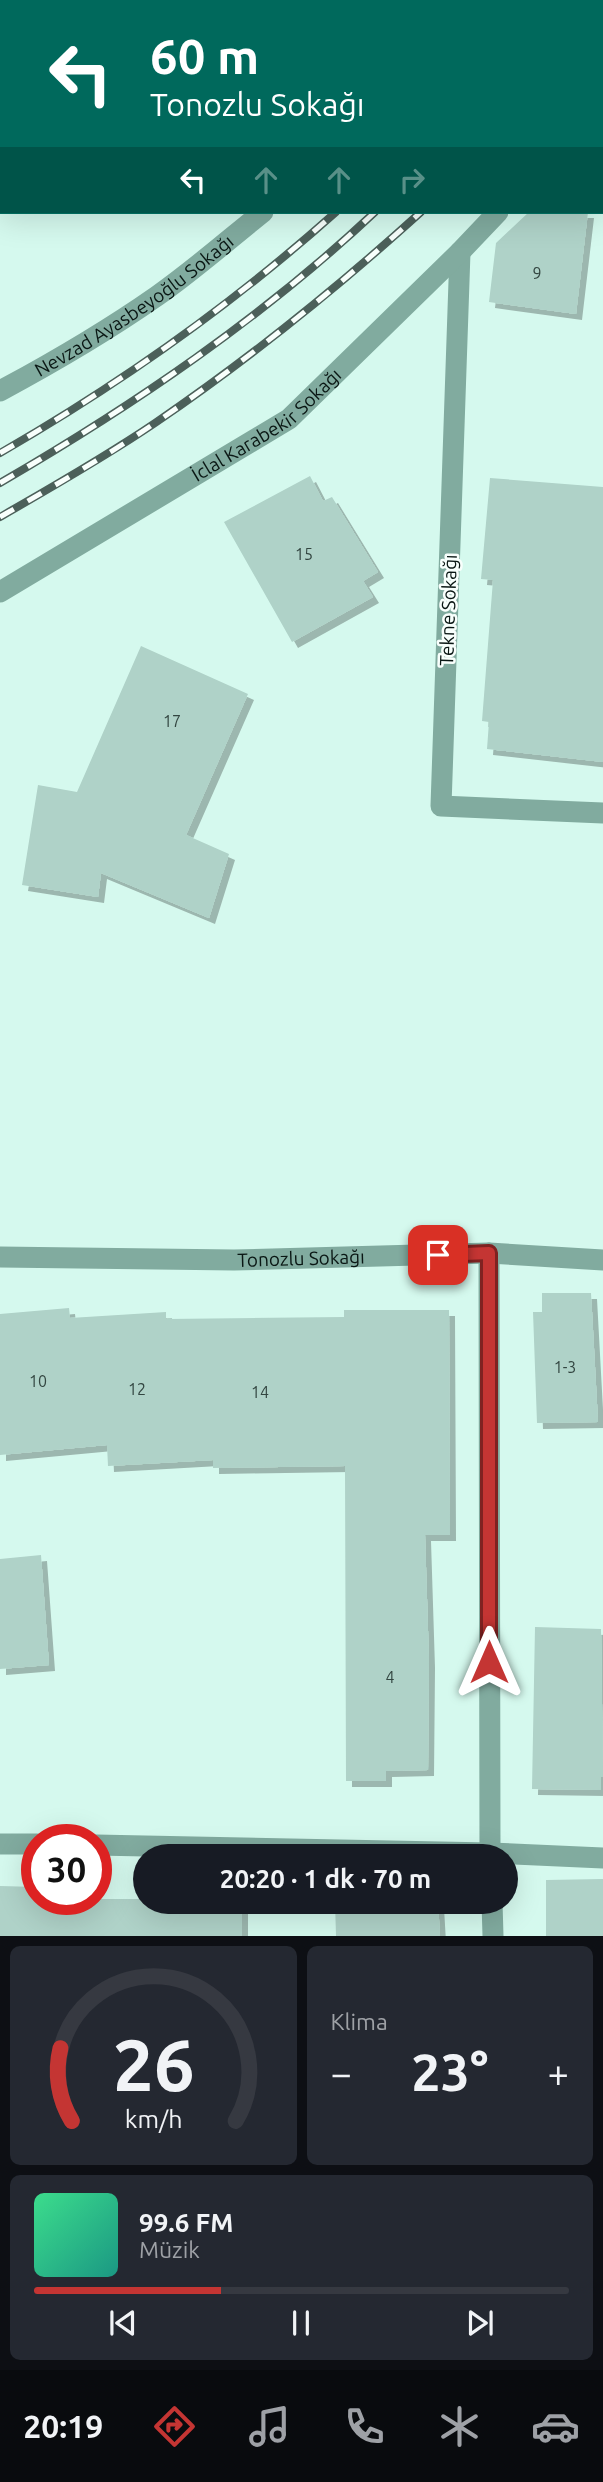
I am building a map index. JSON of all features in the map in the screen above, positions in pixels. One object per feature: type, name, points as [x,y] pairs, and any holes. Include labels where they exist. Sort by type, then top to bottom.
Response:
[{"type":"street","name":"Nevzad Ayasbeyoğlu Sokağı","points":[[0,391],[75,350],[148,303],[260,214]]},
{"type":"street","name":"İclal Karabekir Sokağı","points":[[0,592],[289,419],[496,214]]},
{"type":"street","name":"Tekne Sokağı","points":[[460,252],[442,806],[603,813]]},
{"type":"street","name":"Tonozlu Sokağı","points":[[0,1257],[234,1260],[489,1253],[603,1260]]},
{"type":"street","points":[[489,1253],[490,1844]]},
{"type":"street","points":[[0,1844],[21,1844]]},
{"type":"street","points":[[112,1845],[133,1846]]},
{"type":"street","points":[[518,1856],[603,1858]]},
{"type":"street","points":[[492,1914],[493,1936]]},
{"type":"building","points":[[527,214],[588,214],[576,314],[489,302],[496,243]]},
{"type":"building","points":[[310,476],[323,501],[332,497],[378,572],[363,581],[373,597],[292,642],[224,522]]},
{"type":"building","points":[[490,478],[603,487],[603,762],[487,749],[489,722],[482,721],[493,580],[481,579]]},
{"type":"building","points":[[141,646],[248,694],[186,835],[229,854],[209,918],[101,873],[98,897],[22,885],[38,785],[77,792]]},
{"type":"building","points":[[542,1293],[591,1293],[598,1422],[537,1423],[533,1312],[542,1312]]},
{"type":"building","points":[[69,1308],[70,1318],[166,1312],[166,1319],[344,1317],[344,1310],[449,1310],[450,1535],[425,1535],[429,1662],[428,1770],[386,1771],[386,1781],[346,1781],[345,1466],[213,1468],[213,1460],[108,1466],[107,1445],[0,1455],[0,1314]]},
{"type":"building","points":[[41,1555],[49,1665],[0,1669],[0,1559]]},
{"type":"building","points":[[535,1627],[601,1629],[601,1790],[532,1789]]},
{"type":"building","points":[[603,1879],[603,1936],[546,1936],[546,1880]]},
{"type":"building","points":[[0,1886],[21,1887],[21,1915],[112,1915],[112,1899],[133,1899],[133,1914],[242,1914],[242,1936],[0,1936]]},
{"type":"building","points":[[335,1914],[439,1914],[440,1936],[336,1936]]},
{"type":"railway","points":[[0,453],[89,399],[174,341],[257,279],[334,214]]},
{"type":"railway","points":[[0,483],[99,423],[195,358],[288,288],[373,214]]},
{"type":"railway","points":[[0,517],[117,448],[190,399],[292,322],[419,214]]},
{"type":"route","points":[[438,1255],[489,1253],[489,1662]]}]
